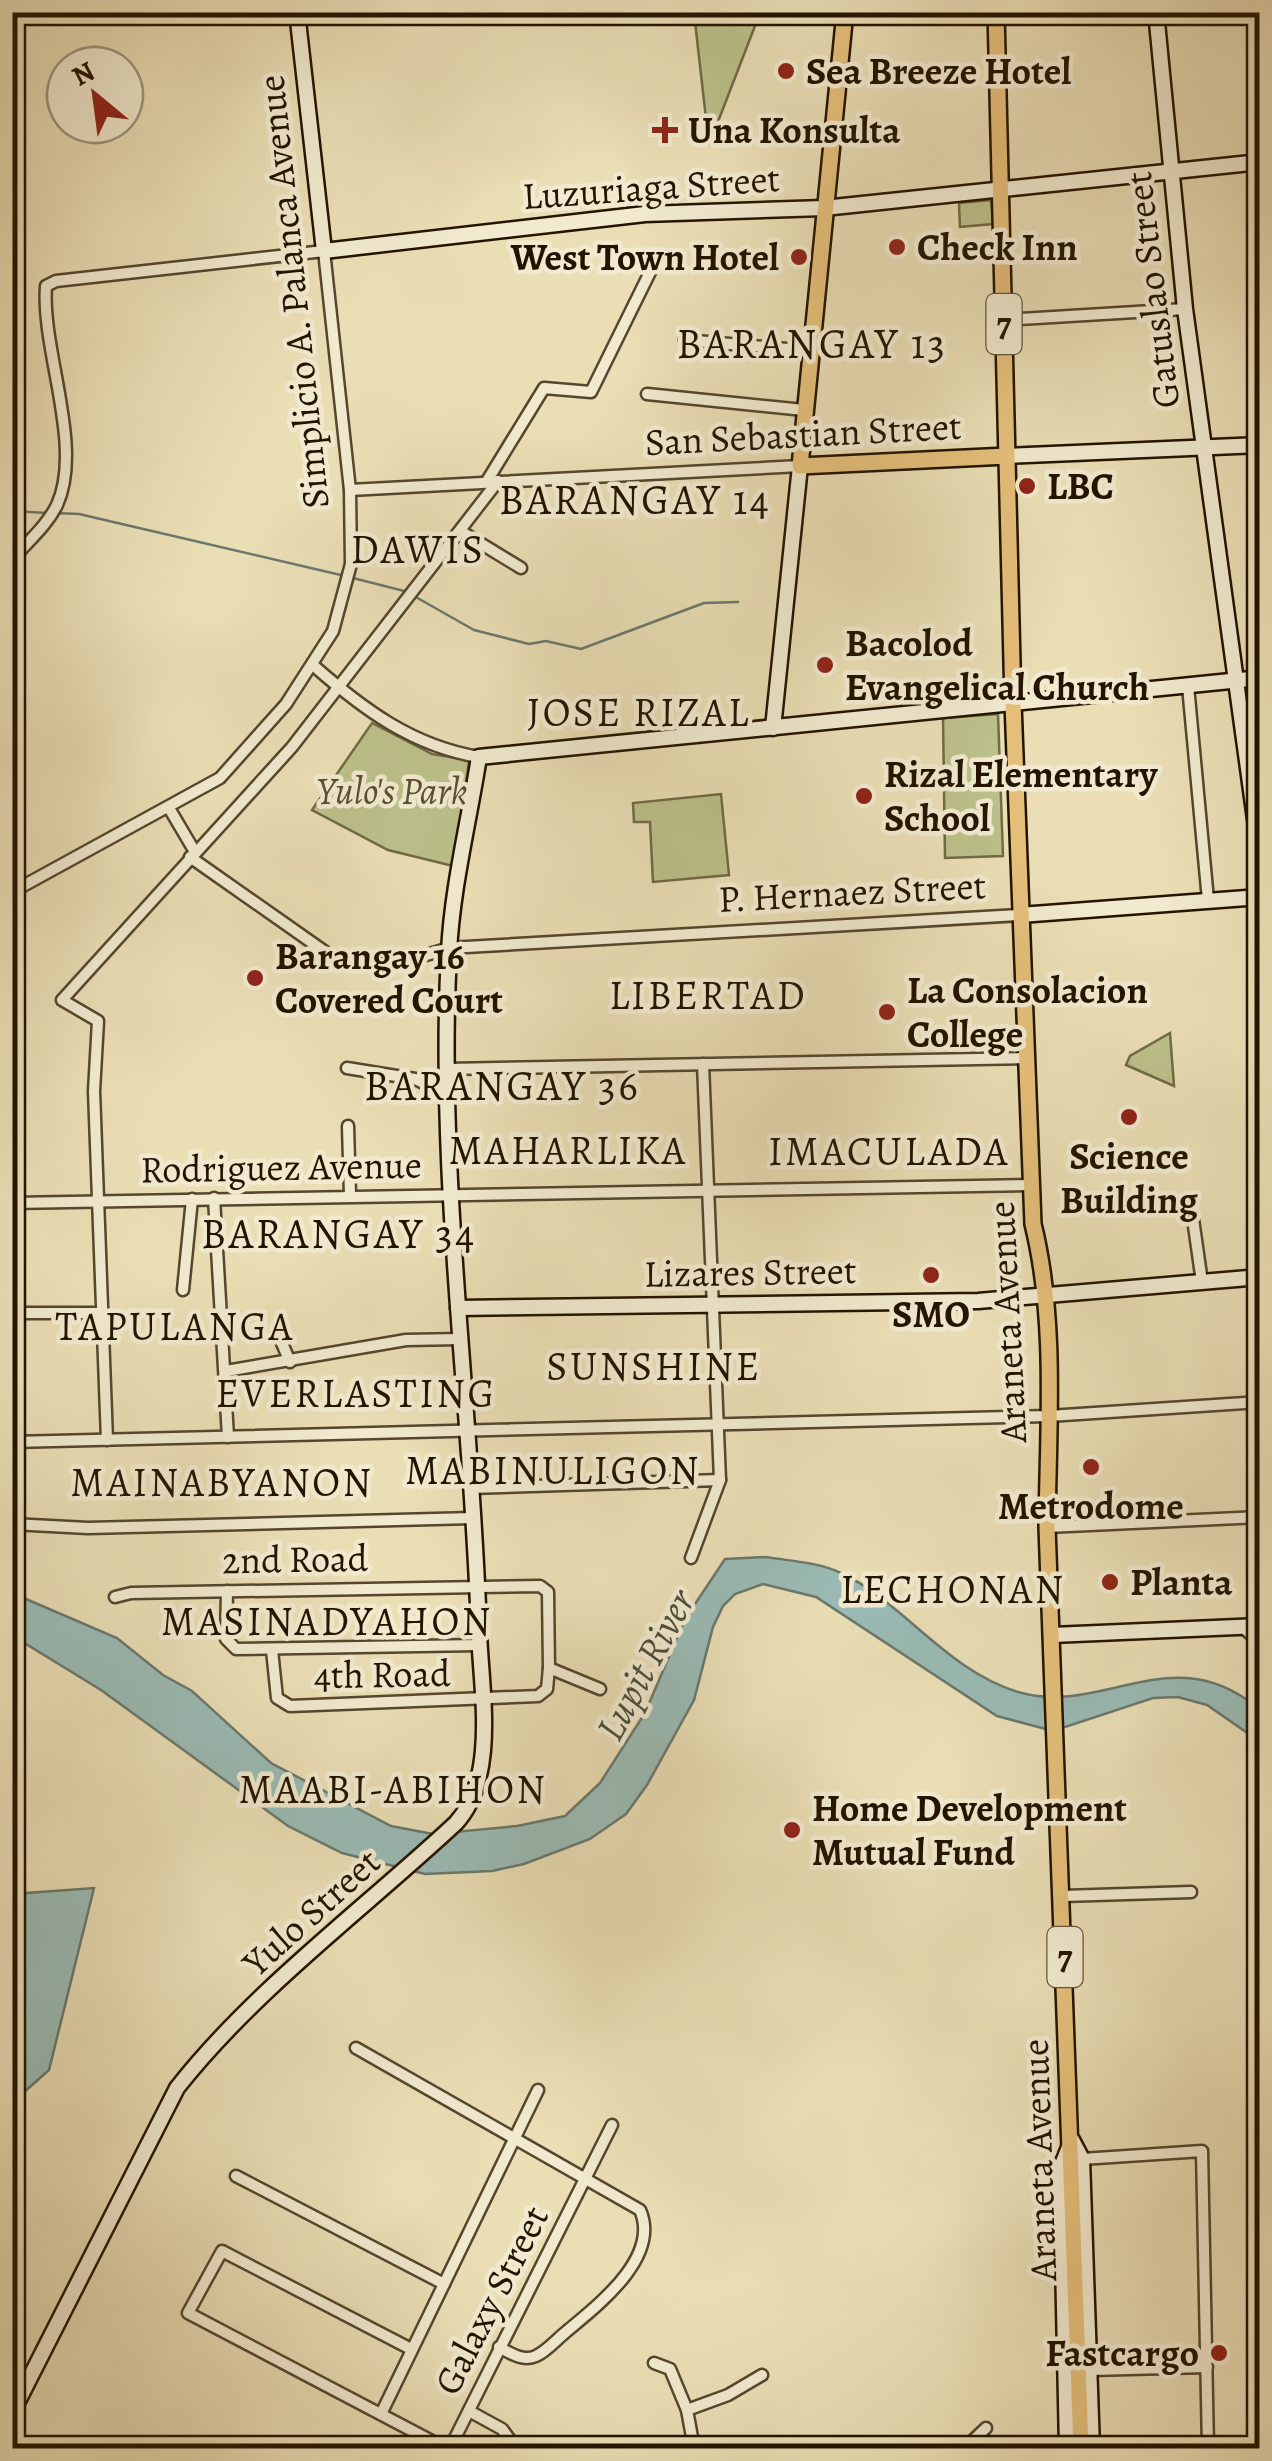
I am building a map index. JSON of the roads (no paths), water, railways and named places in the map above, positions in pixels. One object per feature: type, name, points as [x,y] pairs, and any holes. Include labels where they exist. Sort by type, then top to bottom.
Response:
[{"type":"main road","points":[[800,466],[845,12]]},
{"type":"main road","name":"Araneta Avenue","points":[[996,12],[1012,703],[1032,1185],[1048,1416],[1047,1528],[1081,2448]]},
{"type":"main road","name":"San Sebastian Street","points":[[800,466],[1007,456]]},
{"type":"street","name":"Simplicio A. Palanca Avenue","points":[[12,892],[208,787],[238,761],[314,666],[346,592],[351,564],[350,490],[297,12]]},
{"type":"street","name":"Gatuslao Street","points":[[1156,12],[1185,308],[1260,856]]},
{"type":"street","name":"Luzuriaga Street","points":[[12,560],[49,519],[60,499],[64,466],[45,290],[48,284],[677,211],[824,208],[1260,162]]},
{"type":"street","points":[[107,1440],[94,1091],[98,1021],[62,1000],[280,761],[462,532],[544,388],[591,392],[655,262]]},
{"type":"street","points":[[1004,320],[1185,308]]},
{"type":"street","points":[[685,340],[809,351]]},
{"type":"street","points":[[647,394],[804,410]]},
{"type":"street","name":"San Sebastian Street","points":[[1007,456],[1260,445]]},
{"type":"street","points":[[773,728],[800,466]]},
{"type":"street","name":"San Sebastian Street","points":[[350,490],[800,466]]},
{"type":"street","points":[[462,532],[521,568]]},
{"type":"street","points":[[314,666],[339,688],[431,748],[479,758],[1260,678]]},
{"type":"street","points":[[1188,686],[1208,900]]},
{"type":"street","name":"Yulo Street","points":[[12,2413],[177,2088],[294,1970],[456,1823],[467,1811],[478,1780],[478,1586],[450,1193],[449,948],[479,758]]},
{"type":"street","points":[[169,808],[193,854]]},
{"type":"street","name":"P. Hernaez Street","points":[[193,854],[343,963],[413,960],[449,948],[1260,897]]},
{"type":"street","points":[[449,1070],[1026,1058]]},
{"type":"street","points":[[691,1558],[720,1480],[703,1064]]},
{"type":"street","points":[[347,1068],[416,1080],[450,1095]]},
{"type":"street","points":[[348,1126],[350,1195]]},
{"type":"street","name":"Rodriguez Avenue","points":[[12,1203],[1032,1185]]},
{"type":"street","points":[[214,1198],[228,1437]]},
{"type":"street","points":[[183,1290],[192,1199]]},
{"type":"street","points":[[1194,1219],[1202,1282]]},
{"type":"street","name":"Lizares Street","points":[[458,1308],[978,1301],[1260,1277]]},
{"type":"street","points":[[12,1313],[103,1313]]},
{"type":"street","points":[[279,1336],[290,1362]]},
{"type":"street","points":[[226,1371],[406,1340],[460,1339]]},
{"type":"street","points":[[12,1442],[1048,1416],[1260,1402]]},
{"type":"street","points":[[471,1488],[720,1480]]},
{"type":"street","points":[[1047,1528],[1260,1516]]},
{"type":"street","points":[[12,1524],[107,1527],[473,1518]]},
{"type":"street","name":"2nd Road","points":[[115,1598],[126,1593],[227,1590],[545,1587],[549,1668]]},
{"type":"street","points":[[227,1590],[228,1645],[236,1650],[479,1645]]},
{"type":"street","points":[[1052,1635],[1260,1626]]},
{"type":"street","points":[[1242,1628],[1260,1642]]},
{"type":"street","name":"4th Road","points":[[272,1650],[276,1698],[285,1706],[481,1701]]},
{"type":"street","points":[[481,1701],[543,1694],[549,1668],[600,1689]]},
{"type":"street","points":[[1063,1896],[1190,1892]]},
{"type":"street","points":[[356,2048],[516,2142],[624,2198],[644,2220],[629,2271],[600,2304],[537,2356],[523,2359],[498,2347]]},
{"type":"street","points":[[381,2414],[538,2090]]},
{"type":"street","name":"Galaxy Street","points":[[447,2448],[612,2124]]},
{"type":"street","name":"7","points":[[1072,2140],[1082,2158],[1092,2448]]},
{"type":"street","name":"7","points":[[1067,2448],[1061,2167],[1072,2140]]},
{"type":"street","points":[[1082,2158],[1202,2151],[1208,2448]]},
{"type":"street","points":[[236,2176],[444,2284]]},
{"type":"street","points":[[411,2350],[222,2251],[188,2313],[447,2448]]},
{"type":"street","points":[[654,2363],[670,2370],[687,2410],[694,2448]]},
{"type":"street","points":[[1090,2370],[1207,2367]]},
{"type":"street","points":[[687,2410],[728,2395],[762,2376]]},
{"type":"street","points":[[469,2411],[502,2429],[516,2448]]},
{"type":"street","points":[[965,2448],[986,2428]]},
{"type":"water","points":[[766,1557],[841,1573],[885,1601],[969,1668],[1018,1692],[1049,1697],[1079,1695],[1167,1678],[1197,1679],[1227,1688],[1259,1709],[1259,1741],[1207,1705],[1178,1697],[1153,1698],[1053,1731],[997,1716],[816,1597],[763,1584],[735,1594],[723,1606],[713,1627],[694,1700],[647,1785],[626,1814],[590,1839],[524,1864],[492,1871],[425,1874],[342,1853],[288,1826],[101,1690],[13,1636],[12,1593],[117,1638],[163,1675],[192,1691],[271,1763],[391,1826],[433,1834],[517,1826],[565,1816],[600,1783],[645,1713],[685,1619],[725,1559]]},
{"type":"water","points":[[94,1888],[49,2070],[13,2102],[13,1894]]},
{"type":"waterway","points":[[12,511],[47,513]]},
{"type":"waterway","points":[[55,513],[79,514],[345,576]]},
{"type":"waterway","points":[[353,578],[408,592]]},
{"type":"waterway","points":[[414,596],[474,630],[529,644],[546,641],[581,649],[704,603],[738,602]]},
{"type":"place","name":"Sea Breeze Hotel","points":[[786,71]]},
{"type":"place","name":"Una Konsulta","points":[[665,130]]},
{"type":"place","name":"Check Inn","points":[[897,247]]},
{"type":"place","name":"West Town Hotel","points":[[799,257]]},
{"type":"place","name":"LBC","points":[[1027,486]]},
{"type":"place","name":"Bacolod Evangelical Church","points":[[825,665]]},
{"type":"place","name":"Rizal Elementary School","points":[[864,796]]},
{"type":"place","name":"Barangay 16 Covered Court","points":[[255,978]]},
{"type":"place","name":"La Consolacion College","points":[[887,1012]]},
{"type":"place","name":"Science Building","points":[[1129,1117]]},
{"type":"place","name":"SMO","points":[[931,1275]]},
{"type":"place","name":"Metrodome","points":[[1091,1467]]},
{"type":"place","name":"Planta","points":[[1110,1582]]},
{"type":"place","name":"Home Development Mutual Fund","points":[[792,1830]]},
{"type":"place","name":"Fastcargo","points":[[1219,2353]]},
{"type":"district","name":"BARANGAY 13","points":[[812,343]]},
{"type":"district","name":"BARANGAY 14","points":[[635,499]]},
{"type":"district","name":"DAWIS","points":[[418,549]]},
{"type":"district","name":"JOSE RIZAL","points":[[639,712]]},
{"type":"district","name":"LIBERTAD","points":[[708,995]]},
{"type":"district","name":"BARANGAY 36","points":[[502,1085]]},
{"type":"district","name":"MAHARLIKA","points":[[568,1150]]},
{"type":"district","name":"IMACULADA","points":[[889,1151]]},
{"type":"district","name":"BARANGAY 34","points":[[339,1233]]},
{"type":"district","name":"TAPULANGA","points":[[175,1326]]},
{"type":"district","name":"SUNSHINE","points":[[654,1366]]},
{"type":"district","name":"EVERLASTING","points":[[356,1393]]},
{"type":"district","name":"MABINULIGON","points":[[553,1470]]},
{"type":"district","name":"MAINABYANON","points":[[222,1482]]},
{"type":"district","name":"LECHONAN","points":[[953,1589]]},
{"type":"district","name":"MASINADYAHON","points":[[327,1621]]},
{"type":"district","name":"MAABI-ABIHON","points":[[393,1789]]},
{"type":"park label","name":"Yulo's Park","points":[[392,791]]},
{"type":"water label","name":"Lupit River","points":[[645,1665]]}]
